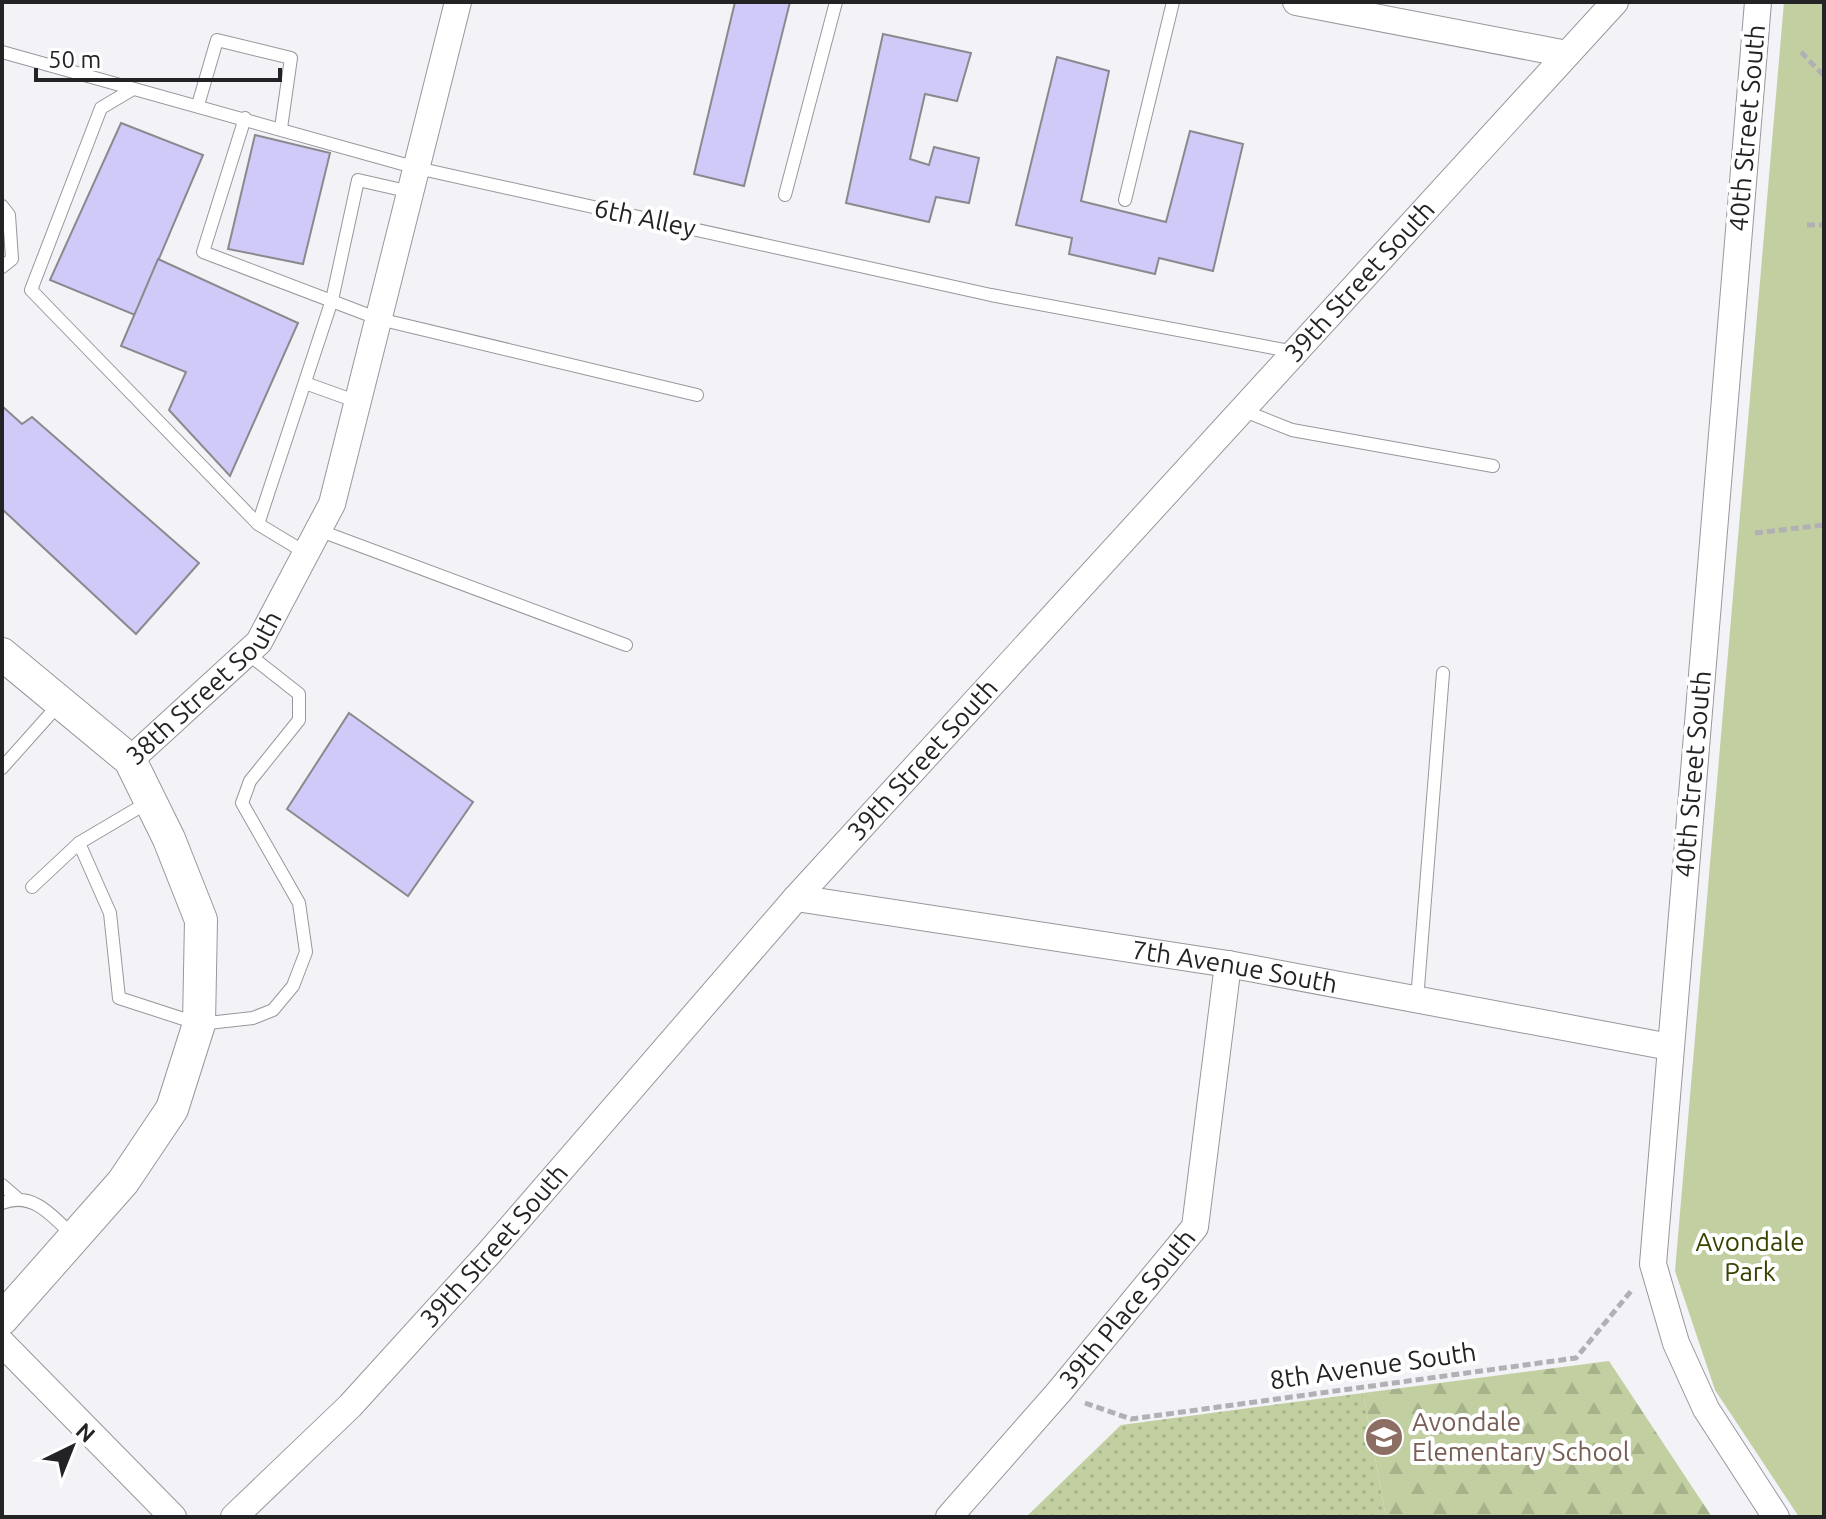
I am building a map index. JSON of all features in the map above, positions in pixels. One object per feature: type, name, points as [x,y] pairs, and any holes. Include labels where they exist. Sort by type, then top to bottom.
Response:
[{"type":"street","name":"38th Street South","points":[[2,1319],[123,1182],[172,1109],[199,1024],[201,920],[130,760],[259,642],[332,504],[458,2]]},
{"type":"street","points":[[1296,2],[1567,54]]},
{"type":"street","name":"39th Street South","points":[[234,1517],[361,1395],[796,898],[1615,2]]},
{"type":"street","name":"40th Street South","points":[[1758,2],[1653,1264],[1676,1343],[1706,1409],[1776,1517]]},
{"type":"street","points":[[2,654],[130,760]]},
{"type":"street","name":"7th Avenue South","points":[[796,898],[1228,964],[1670,1047]]},
{"type":"street","name":"39th Place South","points":[[949,1517],[1058,1393],[1195,1227],[1228,964]]},
{"type":"street","points":[[2,1343],[173,1517]]},
{"type":"lane","points":[[785,195],[836,2]]},
{"type":"lane","points":[[1125,200],[1173,2]]},
{"type":"lane","points":[[198,105],[217,40],[291,58],[281,128]]},
{"type":"lane","name":"6th Alley","points":[[2,52],[281,128],[414,180],[1295,352]]},
{"type":"lane","points":[[133,89],[101,108],[31,290],[258,524],[306,553]]},
{"type":"lane","points":[[245,118],[203,252],[379,319],[697,395]]},
{"type":"lane","points":[[258,524],[332,300],[358,180],[414,180]]},
{"type":"lane","points":[[2,206],[9,215],[12,259],[2,267]]},
{"type":"lane","points":[[305,383],[358,402]]},
{"type":"lane","points":[[1242,410],[1292,430],[1493,466]]},
{"type":"lane","points":[[318,530],[626,645]]},
{"type":"lane","points":[[79,843],[110,913],[119,998],[199,1024],[253,1018],[273,1010],[293,986],[306,952],[299,903],[242,803],[250,781],[299,720],[299,694],[248,654]]},
{"type":"lane","points":[[1417,1000],[1443,673]]},
{"type":"lane","points":[[2,768],[60,703]]},
{"type":"lane","points":[[32,887],[79,843],[150,801]]},
{"type":"lane","points":[[2,1185],[16,1197],[36,1203],[74,1237]]},
{"type":"lane","points":[[2,1203],[16,1197]]},
{"type":"path","points":[[1801,52],[1824,76]]},
{"type":"path","points":[[1807,225],[1824,225]]},
{"type":"path","points":[[1755,533],[1824,525]]},
{"type":"path","name":"8th Avenue South","points":[[1058,1393],[1131,1419],[1576,1358],[1653,1264]]},
{"type":"green space","name":"Avondale Park","points":[[1784,2],[1824,2],[1824,1517],[1799,1517],[1715,1390],[1675,1271]]},
{"type":"green space","points":[[1609,1361],[1712,1517],[1386,1517],[1363,1393]]},
{"type":"green space","points":[[1363,1393],[1386,1517],[1026,1517],[1121,1425]]},
{"type":"building","points":[[735,2],[790,2],[744,186],[694,174]]},
{"type":"building","points":[[883,34],[971,53],[957,101],[925,94],[910,159],[929,165],[934,147],[979,158],[969,203],[936,197],[929,222],[846,203]]},
{"type":"building","points":[[1057,57],[1109,71],[1081,201],[1166,222],[1190,131],[1243,144],[1213,271],[1159,258],[1155,274],[1069,254],[1072,238],[1016,225]]},
{"type":"building","points":[[121,123],[203,155],[135,315],[50,280]]},
{"type":"building","points":[[255,135],[330,153],[303,264],[228,249]]},
{"type":"building","points":[[158,259],[298,323],[230,476],[169,410],[186,372],[121,346]]},
{"type":"building","points":[[2,406],[22,424],[32,417],[199,563],[136,634],[2,509]]},
{"type":"building","points":[[349,713],[473,802],[408,896],[287,809]]},
{"type":"place","name":"Avondale Elementary School","points":[[1384,1437]]}]
